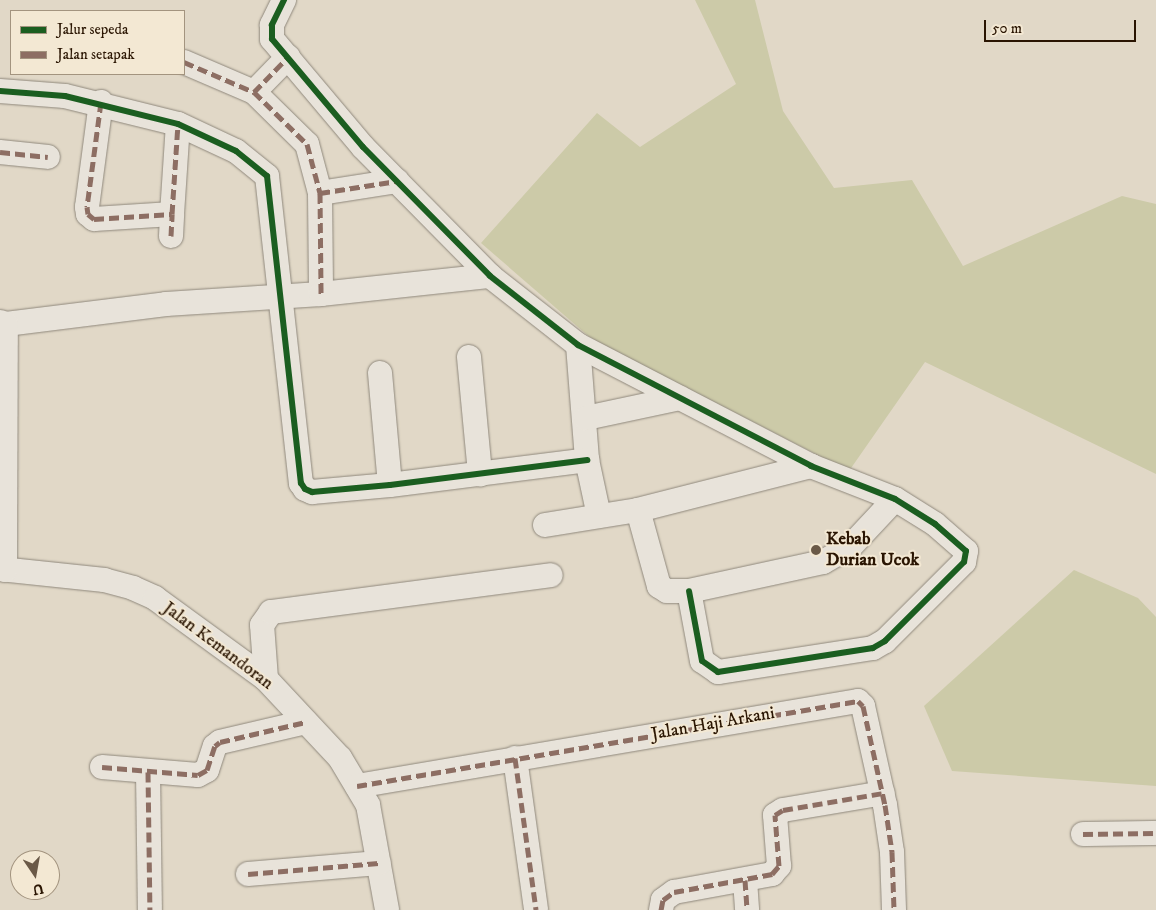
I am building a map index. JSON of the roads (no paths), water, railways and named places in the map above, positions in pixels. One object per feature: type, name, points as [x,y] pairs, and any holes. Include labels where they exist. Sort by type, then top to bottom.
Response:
[{"type":"street","points":[[284,0],[271,31],[272,39],[363,147],[490,276],[578,345],[811,466],[896,499],[935,524],[963,548],[966,557],[885,641],[873,648],[718,672],[702,661],[689,591]]},
{"type":"street","points":[[254,92],[288,57]]},
{"type":"street","points":[[185,62],[254,92],[307,144],[320,193],[320,294]]},
{"type":"street","points":[[0,91],[40,93],[101,102],[178,124],[236,151],[267,176],[301,483],[312,492],[390,485],[587,460]]},
{"type":"street","points":[[101,102],[87,207],[90,218],[172,225],[178,124]]},
{"type":"street","points":[[0,152],[48,157]]},
{"type":"street","points":[[320,193],[397,181]]},
{"type":"street","points":[[3,569],[3,323],[166,304],[279,294],[320,294],[490,276]]},
{"type":"street","points":[[578,345],[586,418],[587,460],[599,516]]},
{"type":"street","points":[[469,357],[480,474]]},
{"type":"street","points":[[380,373],[390,485]]},
{"type":"street","points":[[586,418],[680,398]]},
{"type":"street","points":[[546,525],[638,510],[811,466]]},
{"type":"street","points":[[638,510],[659,586],[667,591],[689,591],[823,562],[851,546],[896,499]]},
{"type":"street","name":"Jalan Kemandoran","points":[[3,569],[104,580],[133,588],[155,598],[266,679],[340,758],[357,786],[372,817],[387,910]]},
{"type":"street","points":[[266,679],[262,625],[271,612],[551,575]]},
{"type":"street","name":"Jalan Haji Arkani","points":[[357,786],[858,701],[863,706],[883,793],[892,852],[894,910]]},
{"type":"street","points":[[102,767],[148,772],[203,774],[220,742],[306,722]]},
{"type":"street","points":[[515,758],[536,910]]},
{"type":"street","points":[[148,772],[150,910]]},
{"type":"street","points":[[660,910],[663,900],[674,892],[772,874],[779,866],[775,815],[783,810],[883,793]]},
{"type":"street","points":[[1083,834],[1156,833]]},
{"type":"street","points":[[248,874],[379,863]]},
{"type":"street","points":[[746,880],[747,910]]},
{"type":"place","name":"Kebab Durian Ucok","points":[[816,550]]}]
